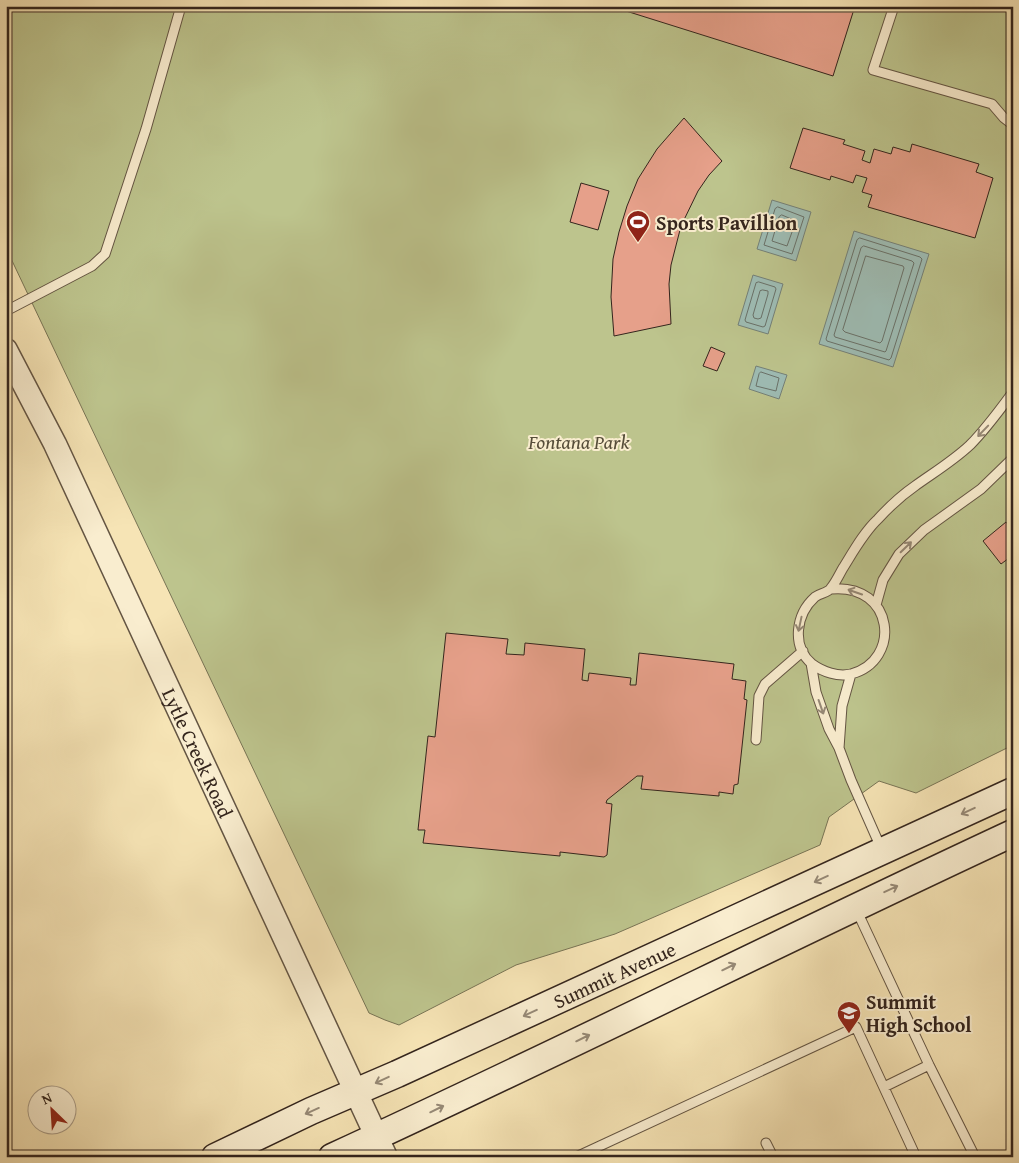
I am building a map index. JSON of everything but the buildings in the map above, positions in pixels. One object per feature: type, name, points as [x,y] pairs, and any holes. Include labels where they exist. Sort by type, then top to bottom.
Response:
[{"type":"main road","name":"Summit Avenue","points":[[216,1157],[311,1111],[357,1092],[1013,791]]},
{"type":"main road","points":[[332,1157],[381,1147],[421,1117],[854,906],[1013,833]]},
{"type":"street","name":"Lytle Creek Road","points":[[6,350],[55,444],[381,1147]]},
{"type":"lane","points":[[6,311],[92,266],[105,254],[146,128],[181,6]]},
{"type":"lane","points":[[894,6],[873,70],[992,104],[1013,125]]},
{"type":"lane","points":[[831,590],[850,557],[876,520],[912,487],[949,462],[968,446],[988,426],[1013,392]]},
{"type":"lane","points":[[876,605],[883,580],[899,554],[924,530],[981,489],[1013,458]]},
{"type":"lane","points":[[843,588],[856,590],[867,596],[876,605],[883,618],[885,632],[882,646],[870,663],[851,674],[837,675],[823,671],[811,663],[803,651],[798,635],[800,620],[806,606],[817,596],[831,590],[843,588]]},
{"type":"lane","points":[[756,740],[759,696],[765,684],[803,651]]},
{"type":"lane","points":[[811,663],[816,692],[829,729],[839,748],[882,851]]},
{"type":"lane","points":[[839,748],[842,706],[851,674]]},
{"type":"lane","points":[[854,906],[975,1157]]},
{"type":"lane","points":[[576,1157],[856,1027],[916,1157]]},
{"type":"lane","points":[[884,1088],[929,1065]]},
{"type":"lane","points":[[766,1143],[773,1157]]},
{"type":"green space","name":"Fontana Park","points":[[6,6],[1013,6],[1013,745],[916,793],[879,781],[829,817],[820,845],[615,934],[516,965],[399,1025],[369,1013],[6,248]]},
{"type":"water","points":[[772,200],[811,212],[796,261],[757,249]]},
{"type":"water","points":[[854,231],[929,254],[893,367],[819,344]]},
{"type":"water","points":[[753,275],[783,284],[768,334],[738,325]]},
{"type":"water","points":[[756,366],[787,375],[779,399],[749,389]]},
{"type":"place","name":"Sports Pavillion","points":[[638,243]]},
{"type":"place","name":"Summit High School","points":[[849,1034]]}]
